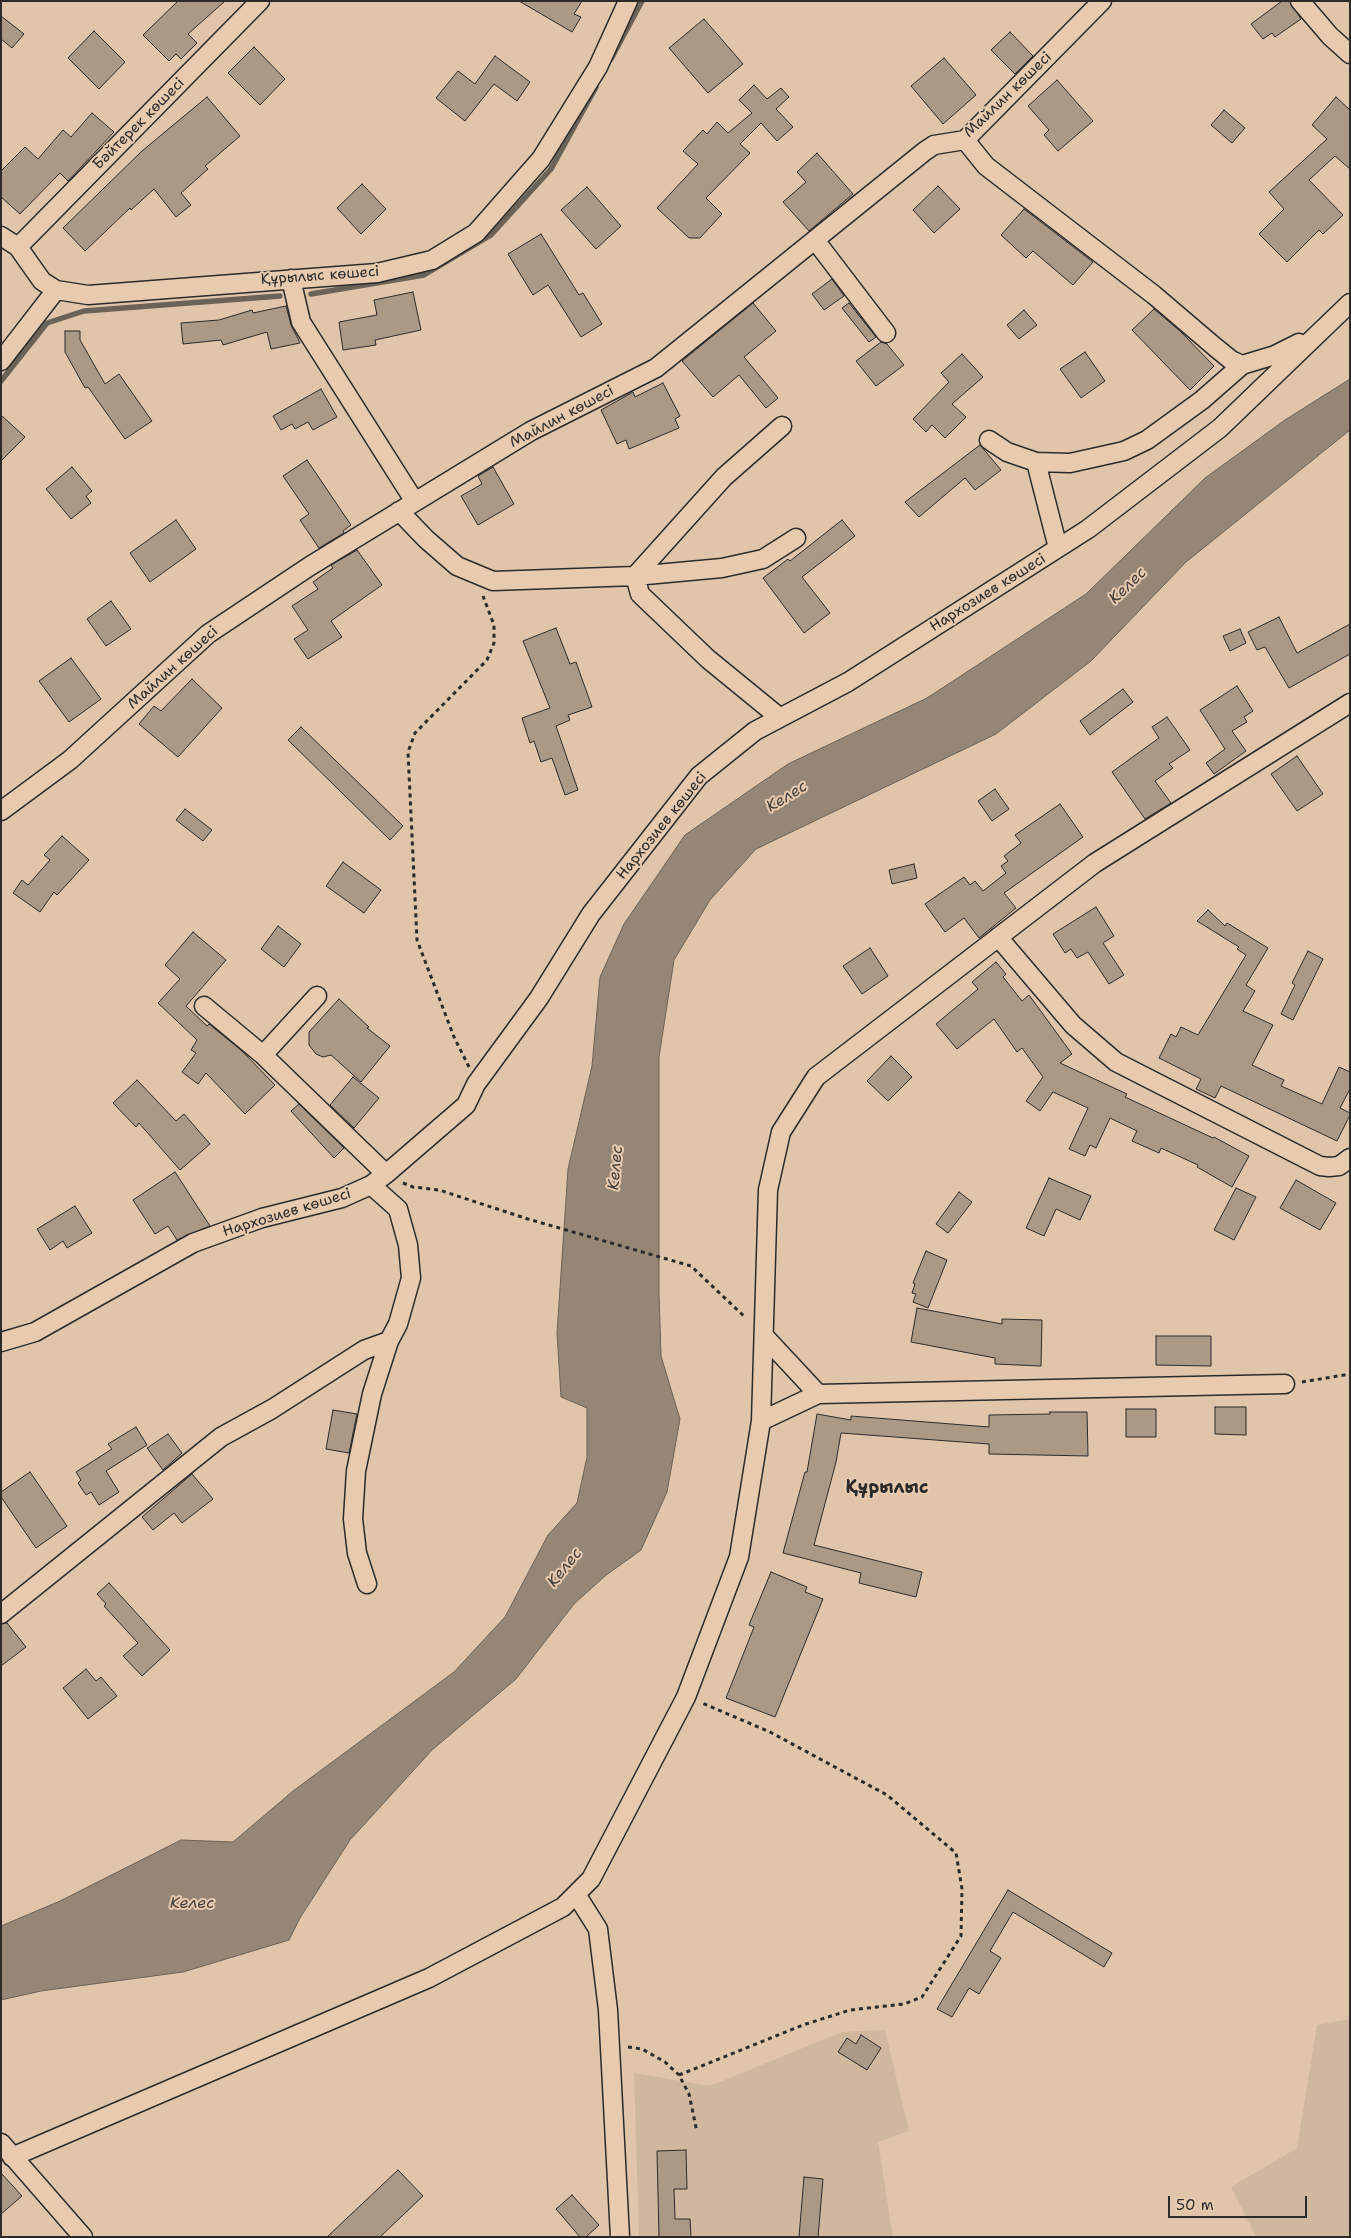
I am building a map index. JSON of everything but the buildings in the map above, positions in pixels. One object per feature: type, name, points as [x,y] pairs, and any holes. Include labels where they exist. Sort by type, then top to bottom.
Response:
[{"type":"street","name":"Бәйтерек көшесі","points":[[18,247],[260,1]]},
{"type":"street","name":"Құрылыс көшесі","points":[[56,290],[88,295],[377,273],[432,260],[476,233],[541,159],[598,67],[628,1]]},
{"type":"street","name":"Майлин көшесі","points":[[1,811],[70,760],[208,634],[399,511],[531,431],[656,368],[925,151],[934,145],[965,140],[1102,1]]},
{"type":"street","points":[[1300,1],[1330,36],[1350,54]]},
{"type":"street","points":[[965,140],[986,166],[1147,290],[1226,356],[1242,365]]},
{"type":"street","points":[[1,236],[18,247],[42,281],[56,290],[1,361]]},
{"type":"street","points":[[815,240],[886,333]]},
{"type":"street","points":[[291,279],[301,322],[415,502]]},
{"type":"street","name":"Нархозиев көшесі","points":[[1,1342],[35,1332],[193,1244],[262,1218],[342,1198],[370,1185],[386,1174],[428,1140],[466,1105],[476,1084],[539,998],[591,914],[699,776],[755,731],[848,682],[1058,548],[1152,482],[1220,428],[1312,337],[1350,303]]},
{"type":"street","points":[[989,440],[1007,452],[1036,462],[1070,463],[1124,451],[1147,440],[1202,400],[1242,365],[1276,355],[1312,337]]},
{"type":"street","points":[[635,576],[724,477],[782,426]]},
{"type":"street","points":[[1036,462],[1058,548]]},
{"type":"street","points":[[399,511],[426,540],[456,566],[474,575],[493,581],[635,576],[722,568],[763,559],[796,538]]},
{"type":"street","points":[[635,576],[640,594],[708,659],[779,718]]},
{"type":"street","points":[[12,2157],[429,1978],[563,1907],[591,1879],[686,1697],[739,1556],[761,1422],[768,1190],[781,1132],[816,1076],[1095,863],[1350,703]]},
{"type":"street","points":[[998,937],[1073,1025],[1116,1062],[1320,1166],[1339,1166],[1350,1158]]},
{"type":"street","points":[[263,1055],[317,996]]},
{"type":"street","points":[[204,1006],[263,1055],[386,1174]]},
{"type":"street","points":[[367,1584],[357,1553],[353,1519],[356,1471],[372,1394],[388,1341],[398,1324],[411,1278],[408,1245],[398,1209],[370,1185]]},
{"type":"street","points":[[764,1336],[818,1394]]},
{"type":"street","points":[[1,1614],[221,1437],[272,1409],[364,1350],[388,1341]]},
{"type":"street","points":[[761,1422],[818,1394],[1284,1384]]},
{"type":"street","points":[[576,1894],[598,1929],[608,2010],[620,2237]]},
{"type":"street","points":[[1,2143],[83,2237]]},
{"type":"path","points":[[474,575],[494,625],[494,643],[487,660],[415,733],[408,752],[418,940],[454,1037],[476,1084]]},
{"type":"path","points":[[386,1174],[413,1187],[439,1190],[528,1219],[691,1266],[764,1336]]},
{"type":"path","points":[[1284,1384],[1350,1374]]},
{"type":"path","points":[[679,2076],[803,2026],[850,2010],[904,2004],[922,1997],[961,1936],[962,1889],[956,1853],[887,1795],[770,1732],[686,1697]]},
{"type":"path","points":[[610,2043],[642,2049],[665,2062],[679,2076],[689,2094],[697,2132]]},
{"type":"shaded area","points":[[1350,2019],[1350,2237],[1256,2237],[1231,2187],[1297,2148],[1317,2025]]},
{"type":"shaded area","points":[[885,2030],[909,2131],[878,2142],[893,2237],[639,2237],[634,2073],[710,2086],[842,2032]]},
{"type":"water","name":"Келес","points":[[1350,379],[1350,430],[1186,562],[1091,661],[996,734],[756,849],[710,900],[674,960],[659,1057],[659,1294],[661,1356],[680,1419],[667,1492],[641,1550],[605,1576],[574,1604],[516,1679],[432,1750],[350,1840],[300,1918],[289,1940],[183,1972],[41,1991],[1,2000],[1,1926],[60,1901],[181,1840],[233,1842],[293,1791],[454,1672],[505,1617],[548,1535],[577,1503],[587,1457],[587,1408],[561,1397],[557,1333],[568,1169],[592,1066],[600,977],[624,924],[685,835],[788,764],[927,698],[1086,594],[1205,478],[1285,420]]},
{"type":"waterway","points":[[611,59],[642,1]]},
{"type":"waterway","points":[[311,294],[424,275],[491,235],[551,169],[596,87]]},
{"type":"waterway","points":[[1,381],[47,323],[84,311],[280,296]]},
{"type":"district","name":"Құрылыс","points":[[887,1488]]}]
